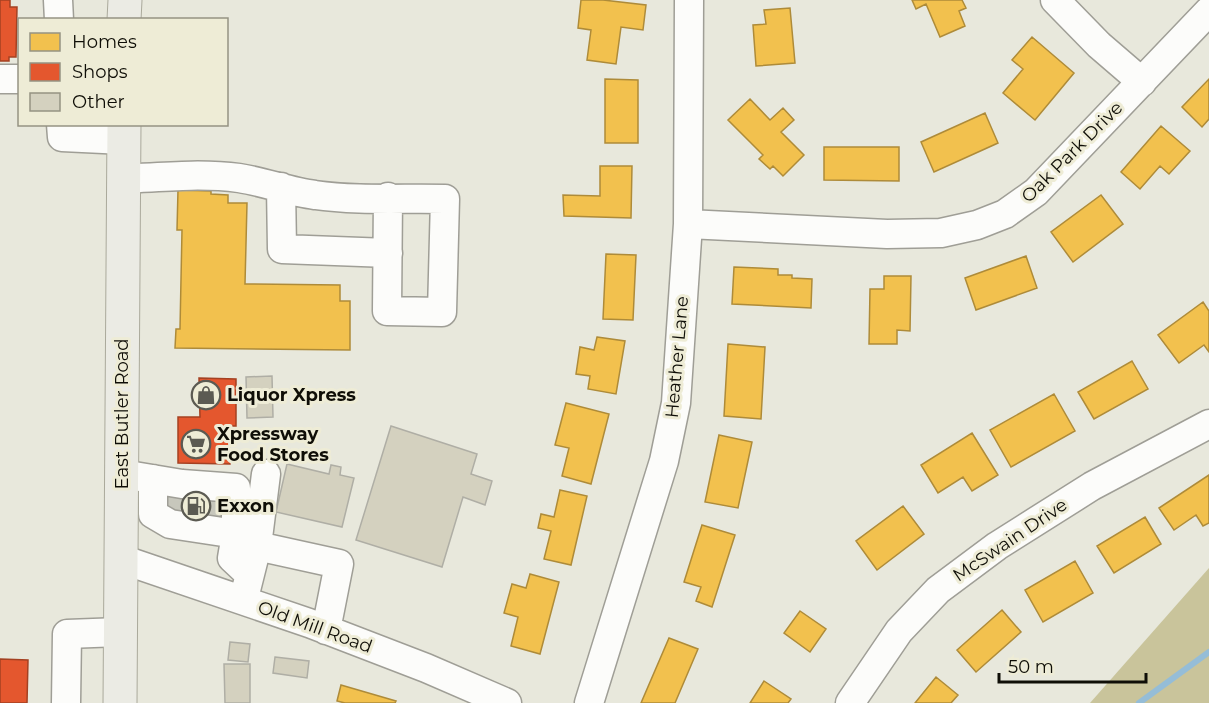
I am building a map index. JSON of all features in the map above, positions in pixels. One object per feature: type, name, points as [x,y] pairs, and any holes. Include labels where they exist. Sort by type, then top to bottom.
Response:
[{"type":"main road","points":[[124,0],[124,18]]},
{"type":"main road","name":"East Butler Road","points":[[120,703],[124,132]]},
{"type":"street","points":[[58,0],[59,18]]},
{"type":"street","name":"Heather Lane","points":[[589,703],[667,450],[676,403],[688,224],[689,0]]},
{"type":"street","points":[[1055,0],[1099,45],[1142,82]]},
{"type":"street","name":"Oak Park Drive","points":[[688,224],[887,234],[941,233],[977,225],[1005,214],[1036,192],[1209,11]]},
{"type":"street","points":[[0,79],[18,79]]},
{"type":"street","points":[[62,126],[62,137],[124,132]]},
{"type":"street","points":[[123,179],[177,176],[236,178],[315,195],[388,197],[445,199],[442,312],[387,311],[388,197]]},
{"type":"street","points":[[281,187],[282,249],[388,253]]},
{"type":"street","name":"McSwain Drive","points":[[850,703],[899,631],[938,590],[997,546],[1092,486],[1209,424]]},
{"type":"street","points":[[122,474],[153,479],[247,540],[339,564],[326,630]]},
{"type":"street","points":[[246,588],[232,558],[247,540],[266,474]]},
{"type":"street","points":[[153,479],[153,514],[170,524],[195,506],[236,488],[247,540]]},
{"type":"street","name":"Old Mill Road","points":[[121,559],[246,588],[326,630],[426,668],[507,703]]},
{"type":"street","points":[[66,703],[68,634],[120,632]]},
{"type":"shaded area","points":[[1209,568],[1209,703],[1090,703]]},
{"type":"building: Homes","points":[[581,0],[646,5],[643,30],[621,27],[616,64],[587,60],[591,30],[578,28]]},
{"type":"building: Homes","points":[[912,0],[962,0],[966,8],[959,11],[965,26],[940,37],[926,4],[916,9]]},
{"type":"building: Homes","points":[[790,8],[795,63],[756,66],[753,25],[766,24],[764,10]]},
{"type":"building: Homes","points":[[1032,37],[1074,73],[1035,120],[1003,93],[1023,69],[1012,60]]},
{"type":"building: Homes","points":[[605,79],[638,80],[638,143],[605,143]]},
{"type":"building: Homes","points":[[1209,79],[1209,119],[1202,127],[1182,107]]},
{"type":"building: Homes","points":[[750,99],[770,120],[783,108],[794,120],[781,132],[804,155],[783,176],[773,166],[770,169],[759,159],[763,155],[728,120]]},
{"type":"building: Homes","points":[[985,113],[998,143],[934,172],[921,142]]},
{"type":"building: Homes","points":[[1161,126],[1190,151],[1169,174],[1160,166],[1140,189],[1121,172]]},
{"type":"building: Homes","points":[[824,147],[899,147],[899,181],[824,180]]},
{"type":"building: Homes","points":[[600,166],[632,166],[631,218],[564,216],[563,195],[600,196]]},
{"type":"building: Homes","points":[[178,190],[211,191],[211,194],[228,195],[228,203],[247,203],[245,284],[340,285],[340,301],[350,301],[350,350],[175,348],[176,329],[180,329],[182,230],[177,230]]},
{"type":"building: Homes","points":[[1101,195],[1123,224],[1073,262],[1051,232]]},
{"type":"building: Homes","points":[[606,254],[636,255],[633,320],[603,319]]},
{"type":"building: Homes","points":[[1026,256],[1037,288],[976,310],[965,278]]},
{"type":"building: Homes","points":[[734,267],[778,269],[778,275],[812,279],[811,308],[732,304]]},
{"type":"building: Homes","points":[[884,276],[911,276],[910,331],[897,330],[897,344],[869,344],[870,289],[884,289]]},
{"type":"building: Homes","points":[[1203,302],[1209,311],[1209,352],[1204,345],[1179,363],[1158,335]]},
{"type":"building: Homes","points":[[597,337],[625,341],[616,394],[588,389],[590,376],[576,374],[580,347],[594,350]]},
{"type":"building: Homes","points":[[728,344],[765,347],[761,419],[724,416]]},
{"type":"building: Homes","points":[[1132,361],[1148,389],[1094,419],[1078,392]]},
{"type":"building: Homes","points":[[1054,394],[1075,431],[1011,467],[990,430]]},
{"type":"building: Homes","points":[[566,403],[609,414],[591,484],[562,476],[569,448],[555,445]]},
{"type":"building: Homes","points":[[972,433],[998,475],[972,491],[963,477],[938,493],[921,465]]},
{"type":"building: Homes","points":[[719,435],[752,442],[738,508],[705,502]]},
{"type":"building: Homes","points":[[1209,475],[1209,523],[1203,526],[1196,515],[1174,530],[1159,508]]},
{"type":"building: Homes","points":[[560,490],[587,496],[571,565],[544,559],[551,531],[538,528],[541,514],[554,517]]},
{"type":"building: Homes","points":[[903,506],[924,534],[877,570],[856,541]]},
{"type":"building: Homes","points":[[1145,517],[1161,544],[1114,573],[1097,546]]},
{"type":"building: Homes","points":[[702,525],[735,535],[712,607],[696,601],[701,587],[684,582]]},
{"type":"building: Homes","points":[[1075,561],[1093,593],[1043,622],[1025,590]]},
{"type":"building: Homes","points":[[530,574],[559,582],[540,654],[511,646],[518,617],[504,613],[512,584],[526,588]]},
{"type":"building: Homes","points":[[1002,610],[1021,632],[976,672],[957,650]]},
{"type":"building: Homes","points":[[800,611],[826,629],[810,652],[784,633]]},
{"type":"building: Homes","points":[[669,638],[698,649],[675,703],[641,703]]},
{"type":"building: Homes","points":[[936,677],[958,695],[951,703],[915,703]]},
{"type":"building: Homes","points":[[764,681],[791,699],[788,703],[750,703]]},
{"type":"building: Homes","points":[[341,685],[396,701],[395,703],[345,703],[337,701]]},
{"type":"building: Shops","points":[[0,0],[10,0],[10,7],[17,7],[16,57],[9,57],[9,61],[0,61]]},
{"type":"building: Shops","points":[[199,378],[236,379],[236,426],[230,426],[230,464],[178,463],[178,417],[200,417]]},
{"type":"building: Shops","name":"Exxon","points":[[162,492],[232,500],[230,520],[160,513]]},
{"type":"building: Shops","points":[[0,659],[28,660],[27,703],[0,703]]},
{"type":"building: Other","points":[[272,376],[273,417],[247,418],[246,377]]},
{"type":"building: Other","points":[[391,426],[477,454],[471,474],[492,481],[485,505],[463,497],[442,567],[356,540]]},
{"type":"building: Other","points":[[287,464],[329,474],[331,465],[341,467],[340,475],[354,478],[342,527],[276,512]]},
{"type":"building: Other","points":[[230,642],[250,644],[248,662],[228,660]]},
{"type":"building: Other","points":[[275,657],[309,661],[307,678],[273,673]]},
{"type":"building: Other","points":[[224,664],[250,664],[250,703],[225,703]]},
{"type":"waterway","points":[[1139,703],[1209,652]]},
{"type":"tunnel","points":[[182,495],[182,515]]},
{"type":"tunnel","points":[[207,518],[208,497]]},
{"type":"place","name":"Liquor Xpress","points":[[206,395]]},
{"type":"place","name":"Xpressway Food Stores","points":[[196,444]]},
{"type":"place","name":"Exxon","points":[[196,506]]}]
